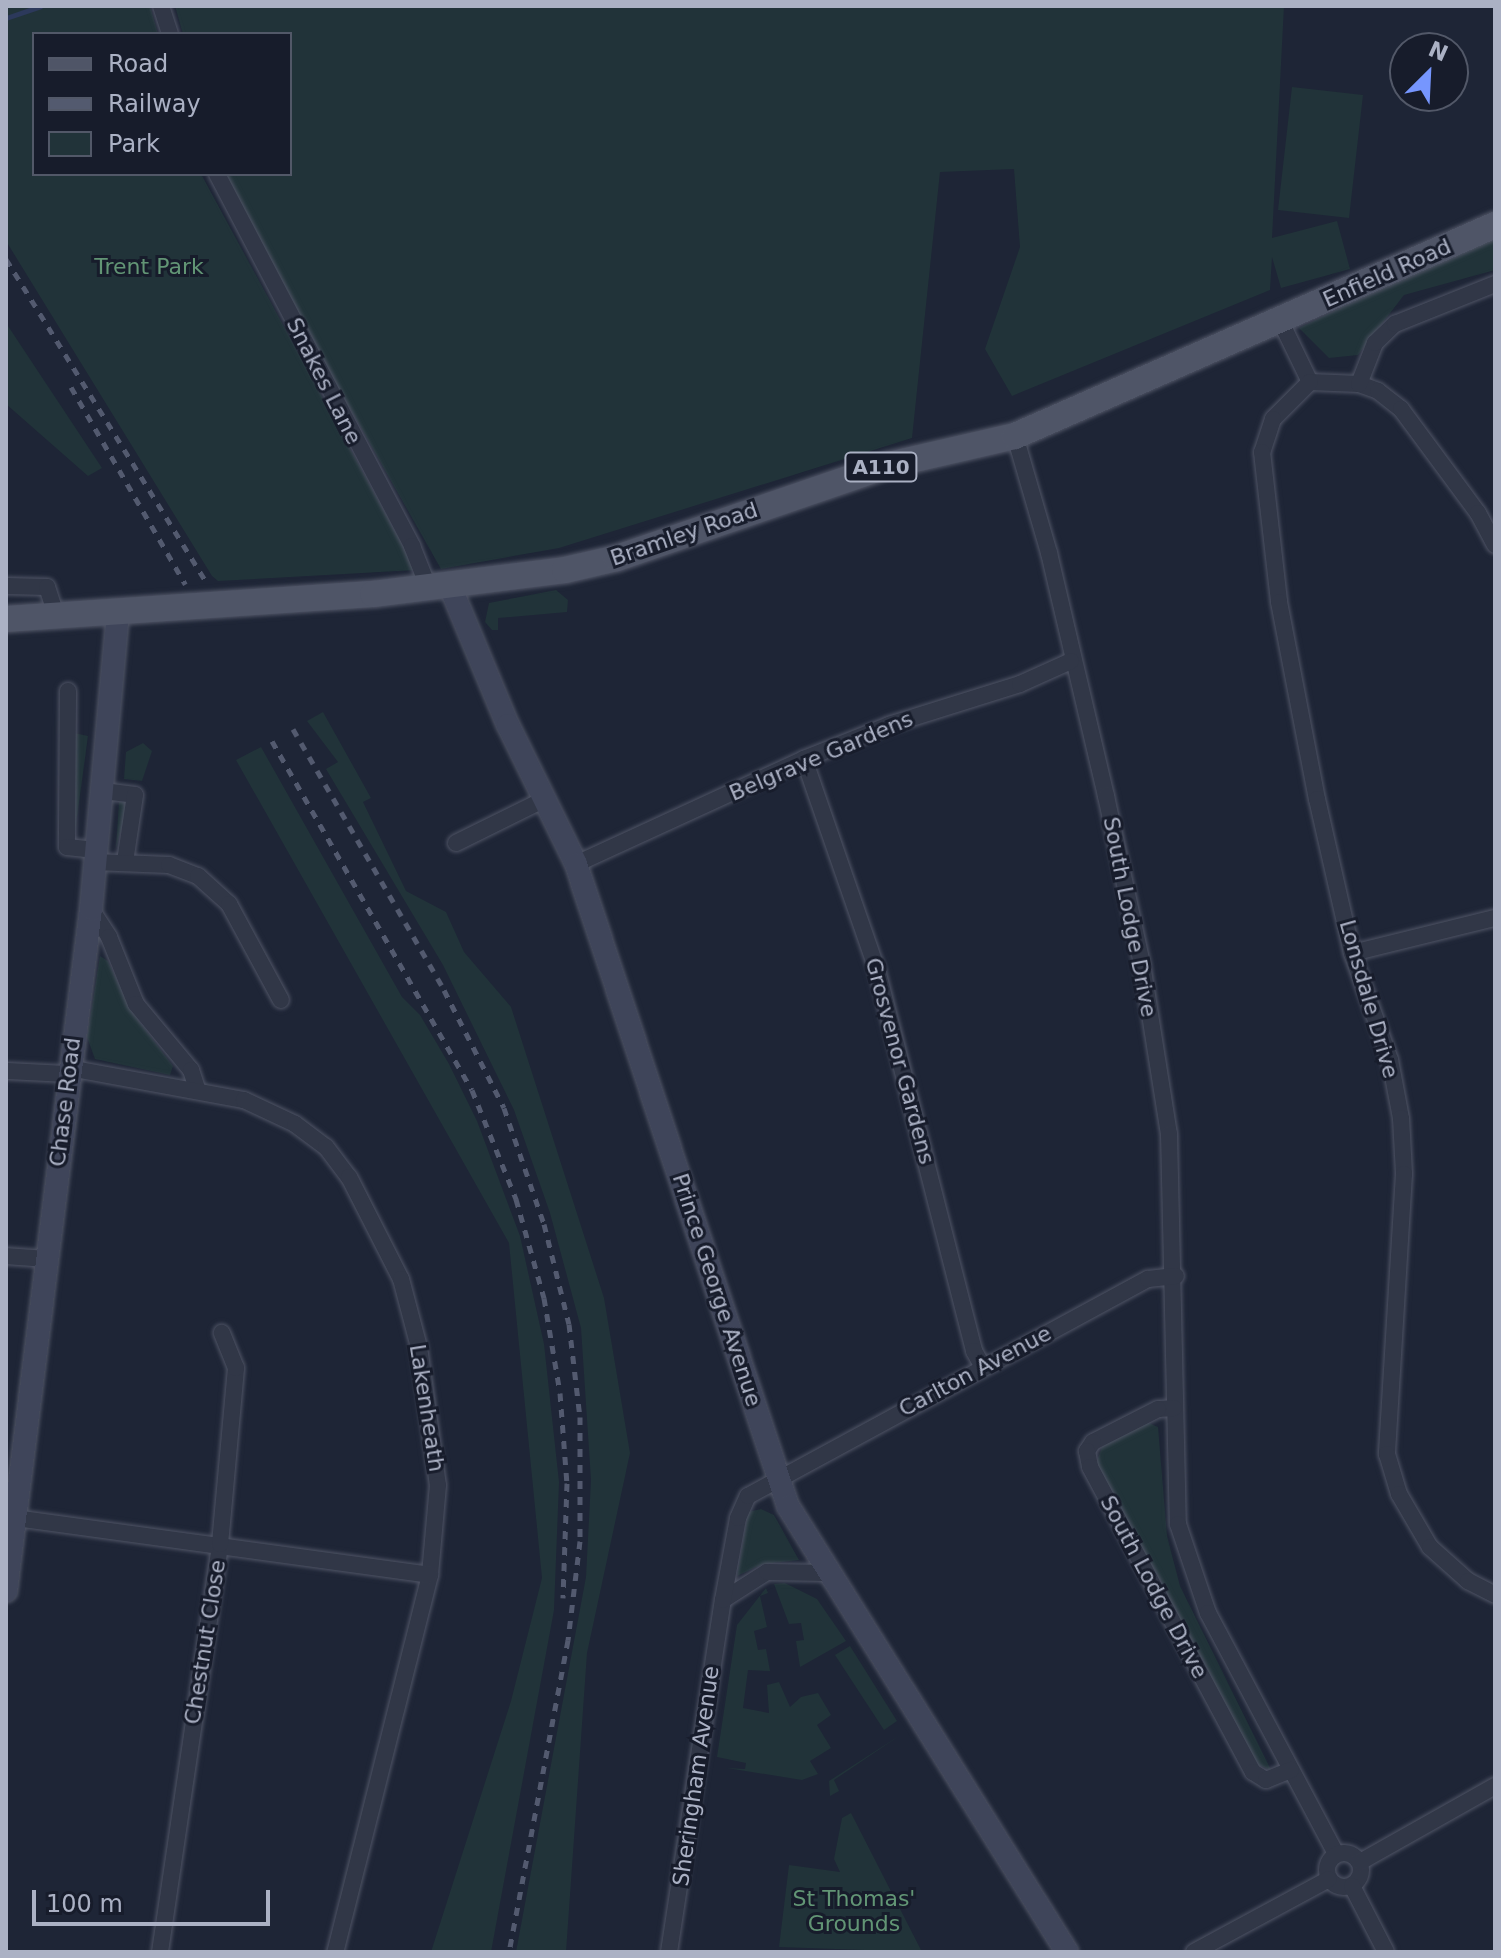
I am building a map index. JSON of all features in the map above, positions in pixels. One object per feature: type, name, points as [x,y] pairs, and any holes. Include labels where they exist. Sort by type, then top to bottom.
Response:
[{"type":"main road","name":"Enfield Road","points":[[1280,320],[1495,225]]},
{"type":"main road","name":"Bramley Road","points":[[6,619],[54,602],[118,613],[439,588],[617,558],[875,469],[1015,436],[1280,320]]},
{"type":"street","points":[[161,6],[169,32]]},
{"type":"street","name":"Snakes Lane","points":[[218,176],[412,546],[439,588]]},
{"type":"street","points":[[1359,384],[1375,343],[1395,324],[1495,284]]},
{"type":"street","points":[[1280,320],[1310,382],[1359,384],[1390,398],[1401,409],[1478,513],[1495,545]]},
{"type":"street","name":"Lonsdale Drive","points":[[1310,382],[1273,419],[1262,452],[1279,602],[1352,953],[1390,1060],[1401,1118],[1403,1189],[1386,1406],[1387,1454],[1399,1494],[1430,1547],[1468,1581],[1495,1595]]},
{"type":"street","name":"South Lodge Drive","points":[[1015,436],[1049,553],[1142,964],[1169,1134],[1176,1276],[1174,1408],[1178,1524],[1208,1613],[1336,1854]]},
{"type":"street","name":"Bramley Road","points":[[6,586],[38,584],[54,602]]},
{"type":"street","name":"Prince George Avenue","points":[[439,588],[576,864],[777,1478],[793,1517],[1059,1948]]},
{"type":"street","name":"Chase Road","points":[[6,1591],[15,1518],[11,1480],[46,1259],[91,909],[118,613]]},
{"type":"street","name":"Belgrave Gardens","points":[[576,864],[804,759],[889,725],[1020,684],[1071,661]]},
{"type":"street","points":[[68,691],[67,847],[125,862],[183,869],[216,889],[281,1000]]},
{"type":"street","name":"Grosvenor Gardens","points":[[804,759],[877,970],[974,1351],[983,1367]]},
{"type":"street","points":[[103,791],[135,795],[125,862]]},
{"type":"street","points":[[456,843],[545,799]]},
{"type":"street","points":[[91,909],[109,937],[136,1004],[191,1070],[198,1091]]},
{"type":"street","points":[[1352,953],[1495,918]]},
{"type":"street","name":"Lakenheath","points":[[6,1071],[69,1071],[198,1091],[274,1112],[326,1147],[377,1226],[401,1279],[432,1423],[438,1485],[430,1575],[335,1952]]},
{"type":"street","points":[[6,1256],[46,1259]]},
{"type":"street","name":"Carlton Avenue","points":[[777,1478],[1148,1279],[1176,1276]]},
{"type":"street","name":"Chestnut Close","points":[[160,1952],[220,1544],[236,1368],[222,1333]]},
{"type":"street","name":"South Lodge Drive","points":[[1174,1408],[1158,1409],[1093,1442],[1087,1451],[1090,1467],[1253,1772],[1266,1780],[1291,1770]]},
{"type":"street","name":"Sheringham Avenue","points":[[669,1952],[723,1600],[741,1507],[748,1496],[777,1478]]},
{"type":"street","points":[[15,1518],[430,1575]]},
{"type":"street","points":[[723,1600],[767,1572],[828,1573]]},
{"type":"street","points":[[1360,1862],[1495,1786]]},
{"type":"street","points":[[1349,1853],[1360,1862],[1361,1876],[1352,1886],[1339,1887],[1329,1879],[1327,1866],[1336,1854],[1349,1853]]},
{"type":"street","points":[[1194,1952],[1329,1879]]},
{"type":"street","points":[[1352,1886],[1386,1952]]},
{"type":"green space","name":"Trent Park","points":[[6,6],[150,6],[157,32],[32,32],[32,176],[202,176],[416,570],[218,581],[212,576],[6,241]]},
{"type":"green space","points":[[175,6],[1284,6],[1272,238],[1337,221],[1350,269],[1281,288],[1272,257],[1270,290],[1012,396],[985,349],[1020,247],[1014,169],[940,172],[912,438],[559,548],[441,569],[218,176],[292,176],[292,32],[182,32]]},
{"type":"green space","points":[[1292,87],[1363,95],[1349,218],[1278,210]]},
{"type":"green space","points":[[1495,232],[1495,270],[1404,295],[1358,355],[1329,358],[1299,328]]},
{"type":"green space","points":[[6,323],[102,468],[88,476],[6,404]]},
{"type":"green space","points":[[556,590],[568,600],[567,612],[498,618],[498,630],[492,630],[485,622],[489,603]]},
{"type":"green space","points":[[323,712],[371,798],[363,802],[406,891],[446,912],[464,952],[511,1007],[604,1298],[630,1453],[587,1653],[566,1952],[516,1952],[586,1577],[591,1480],[581,1328],[550,1213],[514,1110],[443,965],[326,769],[338,762],[307,721]]},
{"type":"green space","points":[[74,733],[88,736],[75,832]]},
{"type":"green space","points":[[143,743],[152,751],[142,781],[124,779],[126,752]]},
{"type":"green space","points":[[261,747],[402,997],[420,1015],[449,1064],[477,1121],[520,1236],[544,1344],[559,1482],[554,1610],[491,1952],[431,1952],[511,1701],[542,1578],[509,1243],[236,760]]},
{"type":"green space","points":[[119,802],[125,802],[127,810],[116,848]]},
{"type":"green space","points":[[100,956],[108,961],[132,1012],[173,1066],[170,1075],[95,1059],[87,1037]]},
{"type":"green space","points":[[1146,1422],[1158,1427],[1167,1536],[1180,1586],[1271,1770],[1258,1765],[1096,1464],[1103,1444]]},
{"type":"green space","points":[[761,1509],[774,1515],[799,1560],[763,1564],[737,1576],[748,1512]]},
{"type":"green space","points":[[785,1583],[817,1599],[846,1641],[800,1667],[796,1641],[804,1640],[801,1623],[789,1624],[774,1584]]},
{"type":"green space","points":[[766,1588],[768,1593],[760,1596],[767,1627],[754,1631],[758,1650],[766,1649],[770,1671],[748,1670],[743,1708],[769,1713],[767,1685],[779,1682],[790,1707],[801,1697],[818,1693],[831,1715],[817,1725],[831,1748],[810,1761],[818,1774],[802,1780],[727,1768],[745,1769],[746,1763],[717,1757],[737,1625]]},
{"type":"green space","points":[[850,1646],[897,1721],[884,1730],[835,1655]]},
{"type":"green space","points":[[902,1734],[834,1780],[839,1791],[830,1796],[829,1781]]},
{"type":"green space","name":"St Thomas' Grounds","points":[[851,1813],[922,1952],[779,1947],[789,1865],[840,1872],[834,1859],[842,1818]]},
{"type":"waterway","points":[[6,18],[40,6]]},
{"type":"railway","points":[[6,259],[206,582]]},
{"type":"railway","points":[[71,387],[185,584]]},
{"type":"railway","points":[[293,729],[444,990],[504,1108],[544,1224],[569,1324],[580,1417],[580,1541],[568,1640],[509,1952]]},
{"type":"railway","points":[[272,741],[472,1090],[516,1199],[544,1298],[560,1393],[567,1483],[563,1598]]}]
